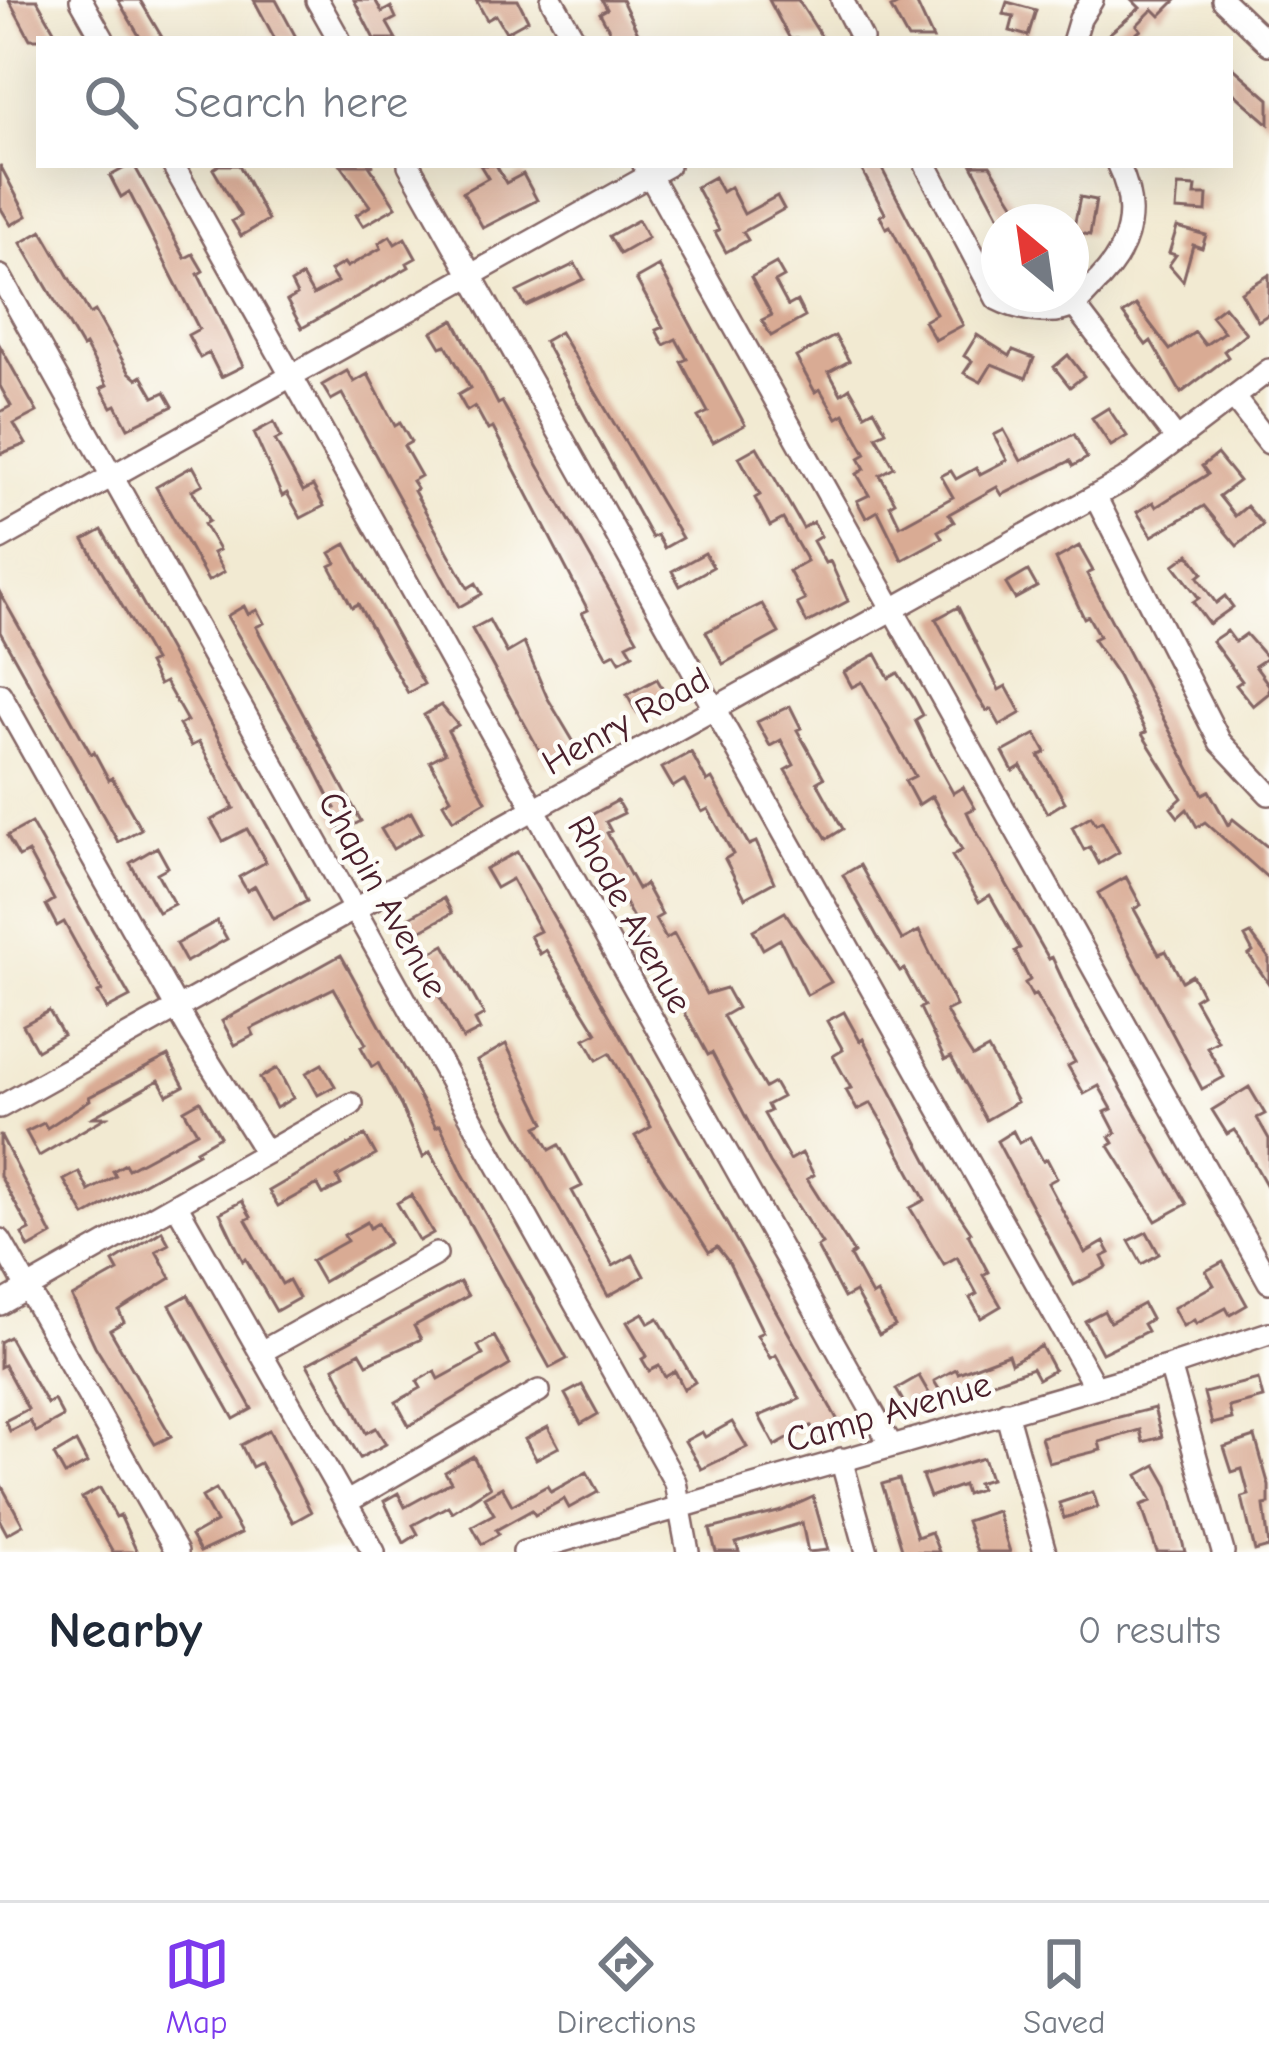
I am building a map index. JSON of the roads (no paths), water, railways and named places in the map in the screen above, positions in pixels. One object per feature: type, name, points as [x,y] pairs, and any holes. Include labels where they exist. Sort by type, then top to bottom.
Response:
[{"type":"street","points":[[81,0],[101,36]]},
{"type":"street","points":[[317,0],[337,36]]},
{"type":"street","points":[[552,0],[572,36]]},
{"type":"street","points":[[842,0],[860,36]]},
{"type":"street","points":[[1075,36],[1079,19],[1093,0]]},
{"type":"street","points":[[1223,0],[1269,44]]},
{"type":"street","name":"Rhode Avenue","points":[[175,168],[891,1445]]},
{"type":"street","points":[[411,168],[1095,1387]]},
{"type":"street","points":[[0,539],[654,168],[892,608],[1269,1282]]},
{"type":"street","points":[[928,168],[981,269]]},
{"type":"street","points":[[1089,290],[1114,264],[1130,231],[1128,185],[1120,168]]},
{"type":"street","name":"Chapin Avenue","points":[[0,276],[675,1482],[688,1552]]},
{"type":"street","points":[[1079,312],[1177,440]]},
{"type":"street","name":"Henry Road","points":[[0,1107],[1124,480],[1269,370]]},
{"type":"street","points":[[1234,398],[1269,443]]},
{"type":"street","points":[[1095,496],[1220,742],[1269,794]]},
{"type":"street","points":[[0,694],[177,1008],[266,1153]]},
{"type":"street","points":[[0,1304],[352,1104]]},
{"type":"street","points":[[176,1204],[374,1552]]},
{"type":"street","points":[[0,1240],[177,1552]]},
{"type":"street","points":[[261,1352],[436,1254]]},
{"type":"street","name":"Camp Avenue","points":[[524,1552],[1170,1366],[1269,1333]]},
{"type":"street","points":[[1170,1366],[1223,1552]]},
{"type":"street","points":[[346,1502],[539,1391]]},
{"type":"street","points":[[1006,1412],[1045,1552]]},
{"type":"street","points":[[841,1459],[867,1552]]}]
